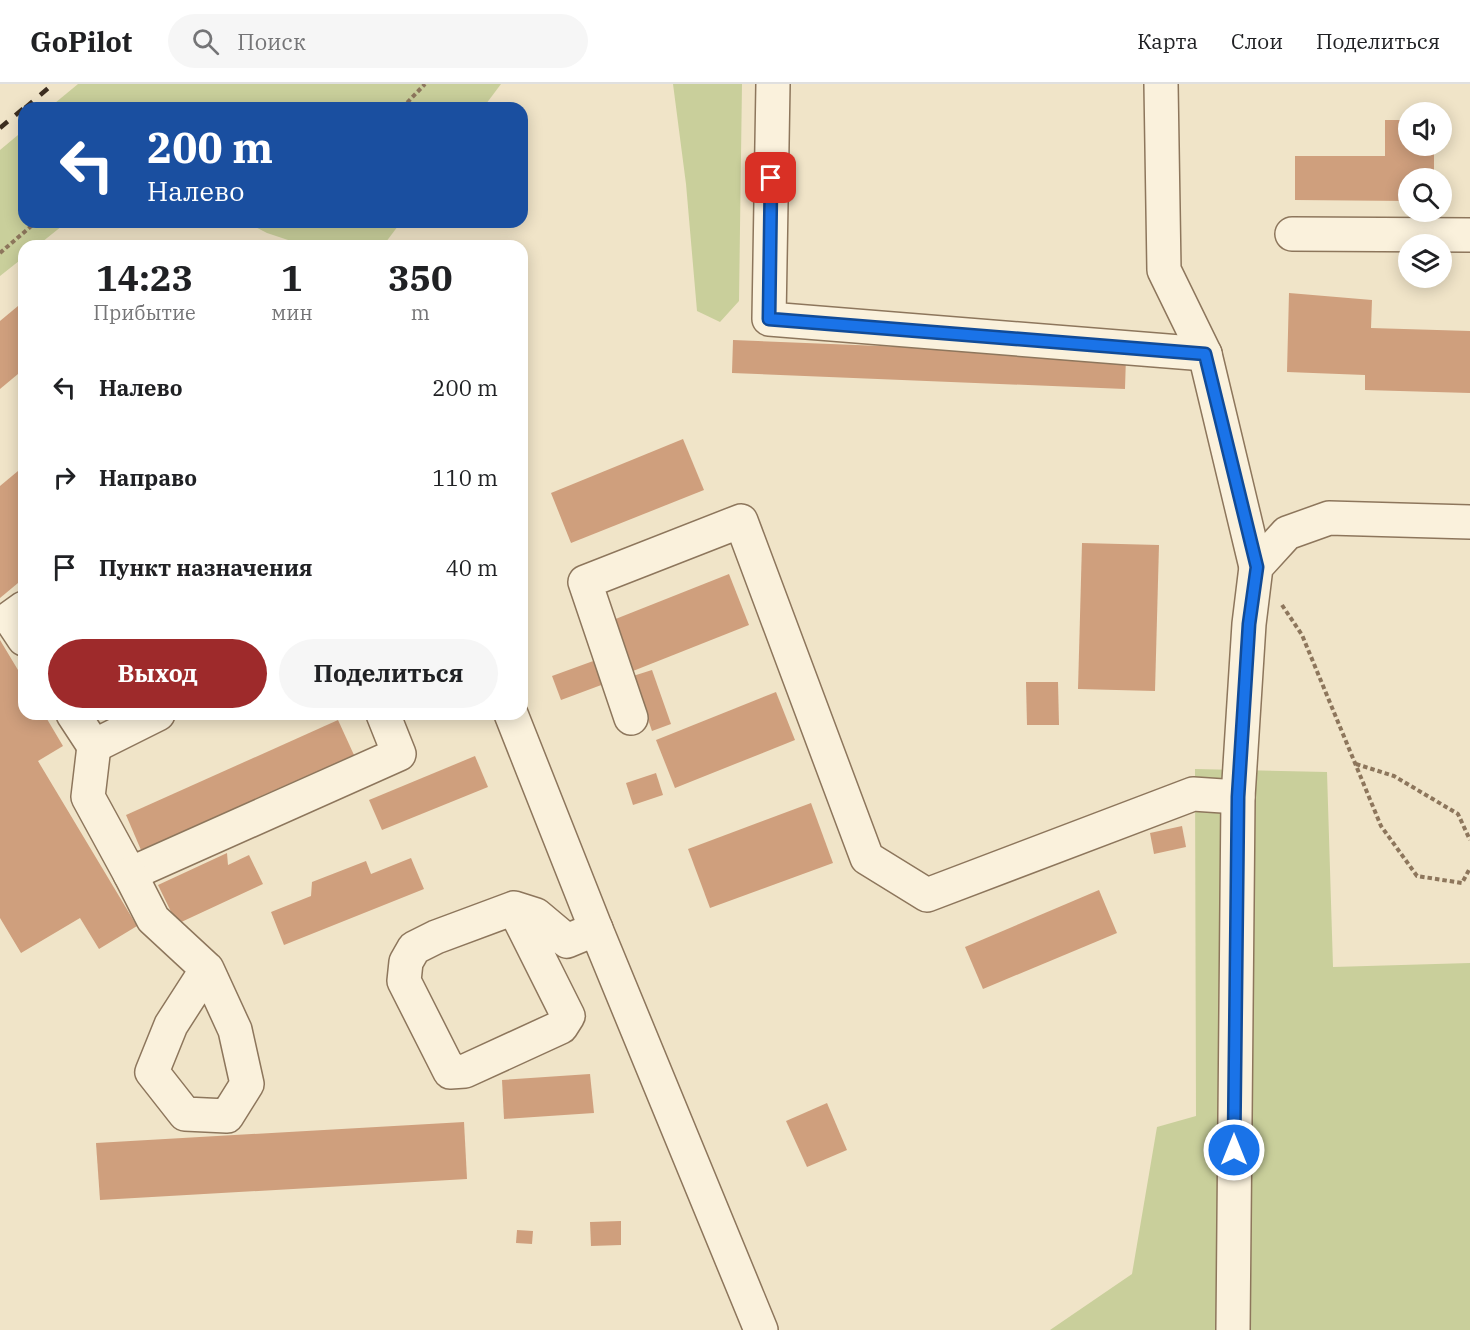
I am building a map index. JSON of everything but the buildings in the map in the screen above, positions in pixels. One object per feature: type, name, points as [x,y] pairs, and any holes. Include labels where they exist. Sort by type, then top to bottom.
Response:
[{"type":"street","points":[[773,84],[769,319],[1205,354]]},
{"type":"street","points":[[1161,84],[1164,270],[1205,354],[1257,567],[1249,624],[1238,797],[1233,1330]]},
{"type":"street","points":[[1292,234],[1470,235]]},
{"type":"street","points":[[1257,567],[1287,532],[1329,518],[1470,522]]},
{"type":"street","points":[[631,718],[585,582],[741,521],[867,858],[927,895],[1193,794],[1238,797]]},
{"type":"street","points":[[18,612],[10,618],[18,630]]},
{"type":"street","points":[[77,720],[94,746],[88,797],[153,919],[207,969]]},
{"type":"street","points":[[94,746],[146,720]]},
{"type":"street","points":[[130,874],[399,754],[385,720]]},
{"type":"street","points":[[513,720],[596,929],[761,1330]]},
{"type":"street","points":[[514,908],[568,1016],[561,1027],[465,1071],[450,1072],[404,981],[406,962],[414,948],[436,937],[514,908],[536,915],[567,941],[596,929]]},
{"type":"path","points":[[408,102],[425,84]]},
{"type":"path","points":[[0,253],[29,228]]},
{"type":"path","points":[[1257,567],[1302,635],[1381,825],[1417,876],[1462,883],[1470,868]]},
{"type":"path","points":[[1356,764],[1394,776],[1458,814],[1470,840]]},
{"type":"green space","points":[[78,84],[501,84],[488,102],[56,102]]},
{"type":"green space","points":[[673,84],[742,84],[739,301],[720,322],[697,311],[686,184]]},
{"type":"green space","points":[[18,135],[18,228],[60,228],[44,240],[18,240],[18,262],[0,276],[0,150]]},
{"type":"green space","points":[[257,228],[396,228],[388,240],[288,240]]},
{"type":"green space","points":[[1195,769],[1327,772],[1333,967],[1470,963],[1470,1330],[1050,1330],[1132,1274],[1157,1127],[1196,1116]]},
{"type":"railway","points":[[32,102],[53,84]]},
{"type":"railway","points":[[0,128],[18,113]]},
{"type":"route","points":[[771,178],[769,319],[1205,354],[1257,567],[1249,624],[1238,797],[1234,1150]]}]
